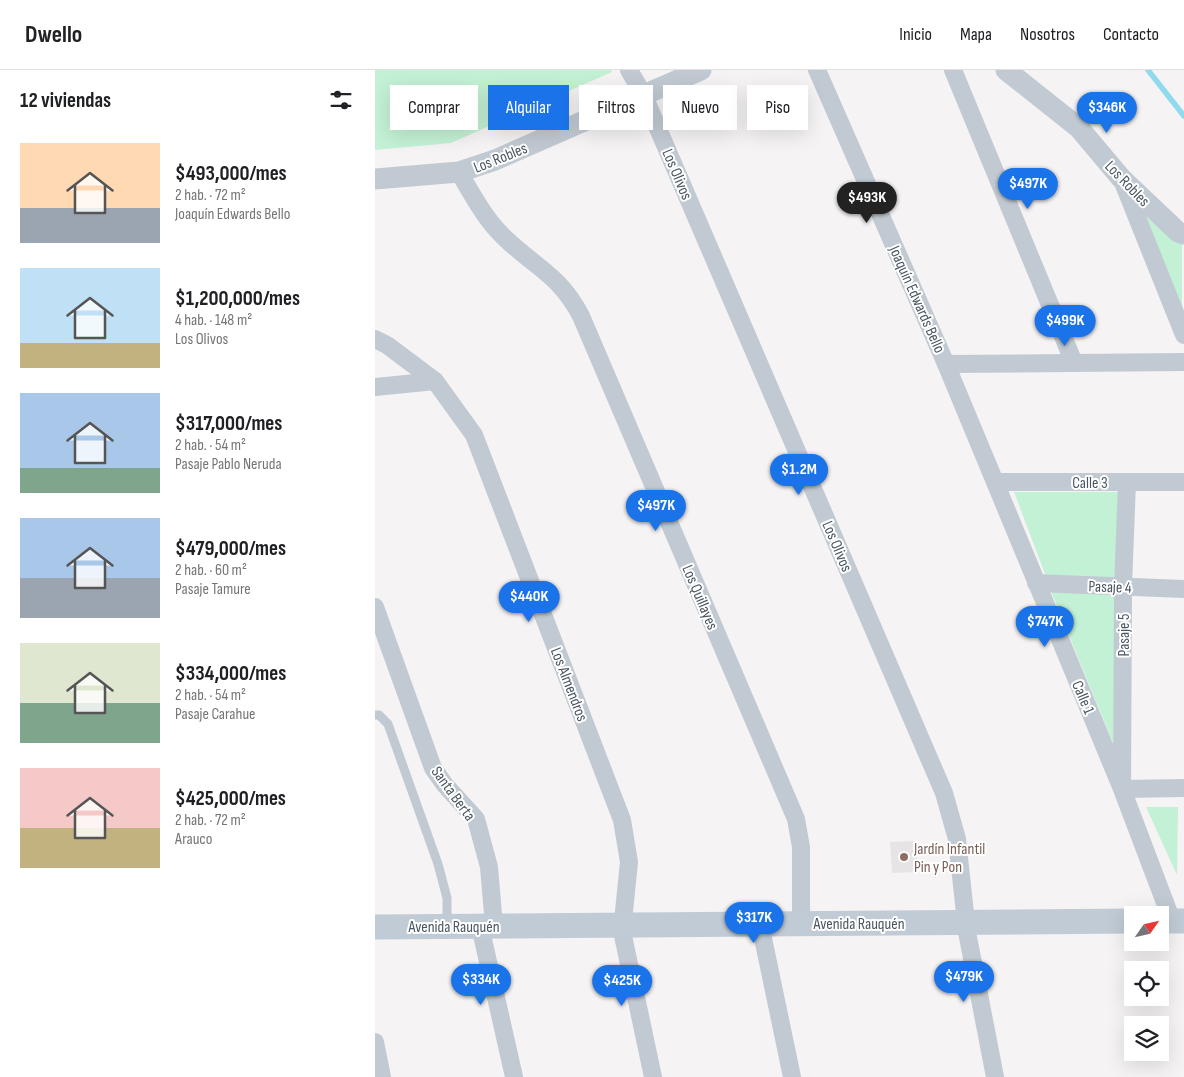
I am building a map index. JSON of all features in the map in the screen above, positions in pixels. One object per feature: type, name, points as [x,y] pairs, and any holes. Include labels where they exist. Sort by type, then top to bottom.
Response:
[{"type":"main road","name":"Avenida Rauquén","points":[[375,927],[622,928],[760,924],[1124,921]]},
{"type":"street","name":"Los Olivos","points":[[629,70],[638,85]]},
{"type":"street","name":"Los Robles","points":[[653,92],[701,70]]},
{"type":"street","name":"Joaquín Edwards Bello","points":[[817,70],[946,364]]},
{"type":"street","points":[[953,70],[1073,363]]},
{"type":"street","name":"Los Robles","points":[[1007,70],[1079,128],[1121,178],[1178,232],[1184,234]]},
{"type":"street","name":"Los Olivos","points":[[653,117],[945,793],[957,839],[965,922],[995,1077]]},
{"type":"street","name":"Los Robles","points":[[375,179],[459,172],[495,160],[579,124]]},
{"type":"street","name":"Los Quillayes","points":[[459,172],[491,224],[508,242],[555,279],[566,291],[581,316],[796,819],[801,847],[801,924]]},
{"type":"street","points":[[1121,178],[1184,335]]},
{"type":"street","name":"Los Almendros","points":[[375,339],[387,345],[435,381],[474,435],[622,820],[629,862],[622,928],[653,1077]]},
{"type":"street","points":[[946,364],[1184,362]]},
{"type":"street","name":"Calle 1","points":[[946,364],[1122,789],[1172,921]]},
{"type":"street","points":[[375,387],[435,381]]},
{"type":"street","name":"Calle 3","points":[[995,482],[1184,482]]},
{"type":"street","name":"Pasaje 5","points":[[1122,789],[1123,587],[1127,482]]},
{"type":"street","name":"Pasaje 4","points":[[1036,583],[1184,589]]},
{"type":"street","name":"Santa Berta","points":[[375,607],[433,768],[445,785],[476,819],[489,867],[487,926],[514,1077]]},
{"type":"street","points":[[1122,789],[1184,788]]},
{"type":"street","points":[[760,924],[792,1077]]},
{"type":"street","points":[[375,1042],[382,1077]]},
{"type":"lane","points":[[375,715],[379,715],[388,724],[438,864],[447,898],[447,926]]},
{"type":"shaded area","name":"Jardín Infantil Pin y Pon","points":[[916,841],[918,872],[892,873],[890,842]]},
{"type":"green space","points":[[375,70],[611,70],[612,72],[569,91],[569,85],[488,85],[488,127],[451,143],[375,150]]},
{"type":"green space","points":[[1137,196],[1182,241],[1182,308]]},
{"type":"green space","points":[[1014,492],[1118,492],[1116,582],[1047,579]]},
{"type":"green space","points":[[1050,589],[1116,592],[1118,755]]},
{"type":"green space","points":[[1146,807],[1178,807],[1177,875]]},
{"type":"waterway","points":[[1148,70],[1184,116]]},
{"type":"place","name":"Jardín Infantil Pin y Pon","points":[[904,857]]}]
